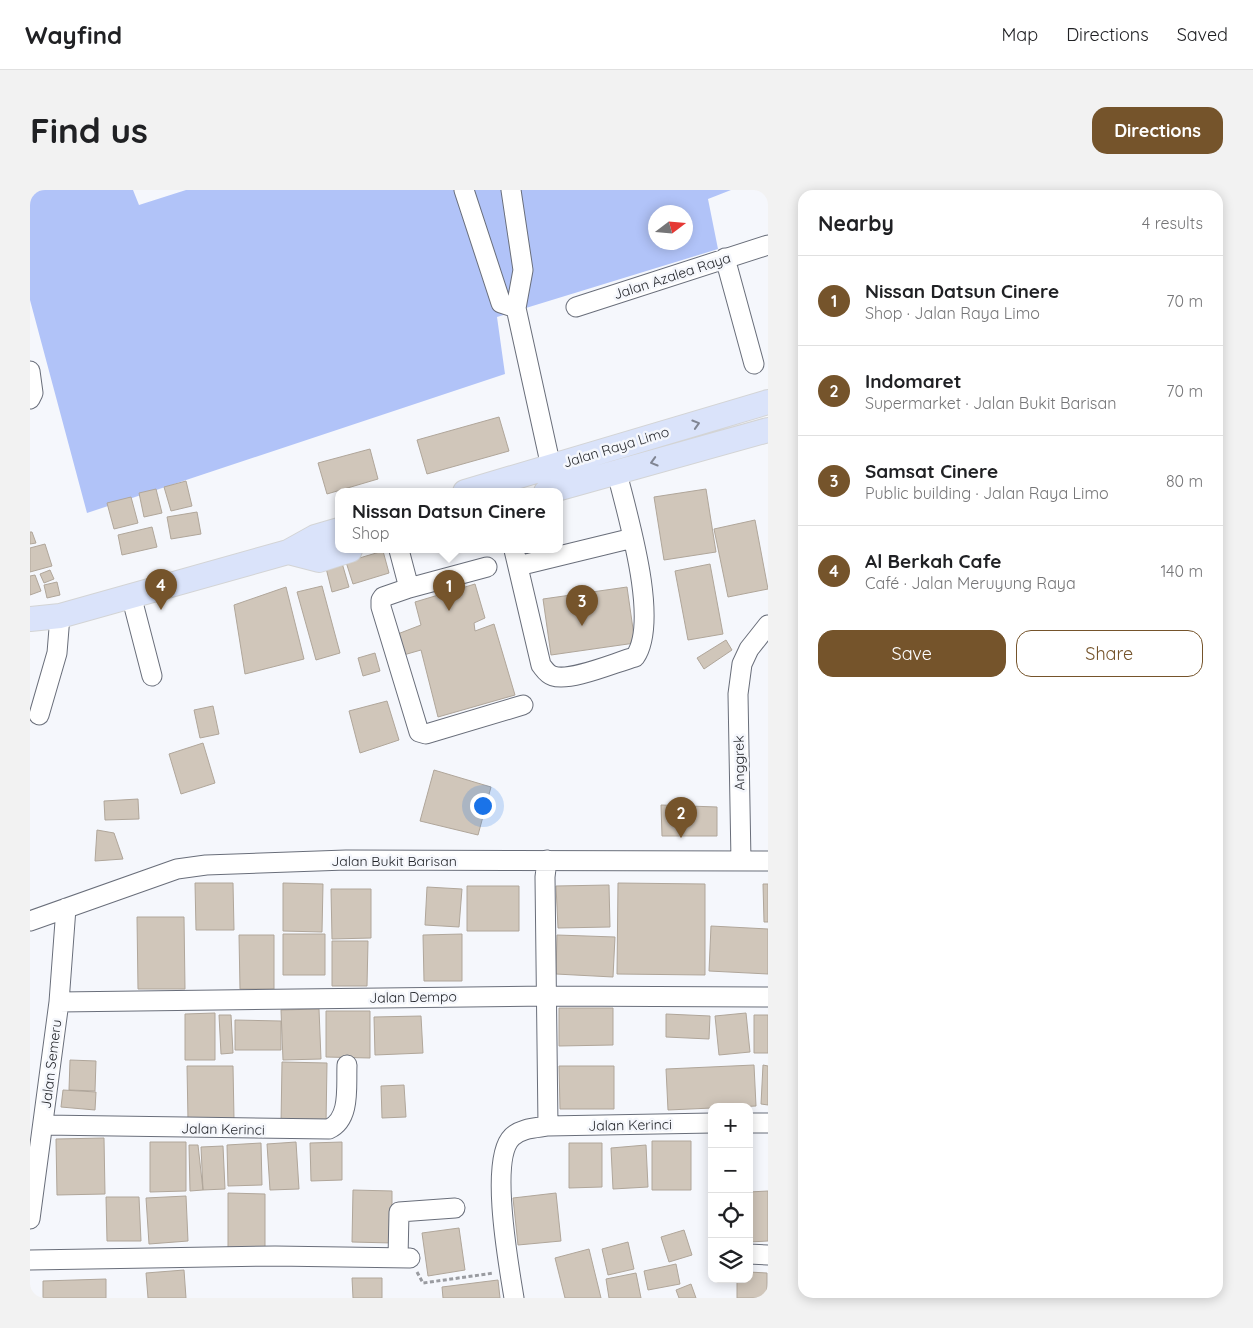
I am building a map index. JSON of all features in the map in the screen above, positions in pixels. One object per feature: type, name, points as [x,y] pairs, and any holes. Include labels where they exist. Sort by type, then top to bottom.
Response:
[{"type":"main road","name":"Jalan Raya Limo","points":[[497,488],[552,467],[768,402]]},
{"type":"main road","name":"Jalan Raya Limo","points":[[561,488],[768,430]]},
{"type":"main road","points":[[603,451],[614,474]]},
{"type":"main road","points":[[30,619],[60,616],[288,552],[315,537],[335,531]]},
{"type":"main road","points":[[288,552],[319,560],[341,553]]},
{"type":"street","points":[[464,190],[501,303],[516,308]]},
{"type":"street","points":[[511,190],[523,270],[516,308],[552,467]]},
{"type":"street","name":"Jalan Azalea Raya","points":[[576,307],[768,245]]},
{"type":"street","points":[[725,258],[754,364]]},
{"type":"street","points":[[30,371],[34,393],[30,399]]},
{"type":"street","points":[[545,553],[516,558],[541,665],[546,673],[552,676],[573,675],[635,656],[644,639],[646,617],[633,538],[614,474]]},
{"type":"street","points":[[563,550],[633,538]]},
{"type":"street","points":[[400,553],[409,588]]},
{"type":"street","points":[[487,567],[409,588],[384,597],[380,603],[419,732],[426,734],[523,705]]},
{"type":"street","points":[[131,595],[152,676]]},
{"type":"street","points":[[39,715],[57,653],[60,616]]},
{"type":"street","name":"Anggrek","points":[[741,861],[738,694],[742,664],[749,649],[768,626]]},
{"type":"street","name":"Jalan Bukit Barisan","points":[[30,921],[177,869],[206,865],[346,860],[768,861]]},
{"type":"street","points":[[547,860],[545,877],[548,996],[548,1126]]},
{"type":"street","name":"Jalan Semeru","points":[[30,1219],[59,1002],[66,908]]},
{"type":"street","name":"Jalan Dempo","points":[[59,1002],[548,996],[768,997]]},
{"type":"street","name":"Jalan Kerinci","points":[[44,1125],[329,1130],[340,1122],[344,1114],[348,1065]]},
{"type":"street","name":"Jalan Kerinci","points":[[514,1298],[504,1242],[500,1190],[507,1142],[518,1132],[548,1126],[708,1123]]},
{"type":"street","points":[[753,1123],[768,1123]]},
{"type":"street","points":[[30,1260],[275,1256],[404,1258],[399,1212],[454,1208]]},
{"type":"street","points":[[753,1254],[768,1255]]},
{"type":"path","points":[[404,1258],[423,1283],[499,1272]]},
{"type":"shaded area","points":[[30,190],[133,190],[139,205],[186,190],[731,190],[708,199],[718,249],[497,317],[505,374],[87,513],[30,300]]},
{"type":"building","points":[[499,417],[509,451],[427,474],[417,440]]},
{"type":"building","points":[[370,449],[378,479],[347,488],[335,488],[335,492],[327,494],[318,463]]},
{"type":"building","points":[[186,481],[192,506],[171,511],[164,487]]},
{"type":"building","points":[[156,489],[162,513],[144,517],[139,493]]},
{"type":"building","points":[[706,489],[716,552],[664,560],[654,497]]},
{"type":"building","points":[[131,497],[138,523],[114,529],[107,503]]},
{"type":"building","points":[[197,512],[201,534],[171,539],[167,517]]},
{"type":"building","points":[[755,520],[768,589],[728,597],[714,529]]},
{"type":"building","points":[[152,527],[157,547],[122,555],[118,535]]},
{"type":"building","points":[[30,532],[32,532],[36,543],[30,544]]},
{"type":"building","points":[[45,544],[52,566],[30,572],[30,548]]},
{"type":"building","points":[[376,553],[384,553],[389,573],[353,584],[346,562]]},
{"type":"building","points":[[342,563],[349,587],[332,592],[326,568]]},
{"type":"building","points":[[710,564],[723,634],[688,640],[675,571]]},
{"type":"building","points":[[50,570],[54,579],[44,583],[40,574]]},
{"type":"building","points":[[35,575],[41,591],[30,595],[30,576]]},
{"type":"building","points":[[57,582],[60,595],[47,598],[44,585]]},
{"type":"building","points":[[475,584],[485,618],[474,623],[475,631],[494,624],[515,695],[438,717],[421,650],[400,656],[395,635],[421,625],[415,602]]},
{"type":"building","points":[[322,586],[340,653],[316,660],[297,592]]},
{"type":"building","points":[[286,587],[304,659],[245,674],[234,605]]},
{"type":"building","points":[[627,587],[635,643],[551,655],[543,599]]},
{"type":"building","points":[[726,640],[732,650],[704,669],[697,658]]},
{"type":"building","points":[[375,653],[380,671],[363,676],[358,658]]},
{"type":"building","points":[[387,701],[399,740],[360,753],[349,711]]},
{"type":"building","points":[[213,706],[219,734],[200,738],[194,710]]},
{"type":"building","points":[[203,743],[215,783],[181,794],[169,754]]},
{"type":"building","points":[[434,770],[491,787],[478,835],[420,821]]},
{"type":"building","points":[[138,799],[139,819],[105,820],[104,801]]},
{"type":"building","points":[[661,805],[717,807],[717,836],[662,836]]},
{"type":"building","points":[[97,830],[114,833],[123,859],[95,861]]},
{"type":"building","points":[[195,883],[233,883],[234,930],[196,930]]},
{"type":"building","points":[[283,883],[323,884],[322,932],[283,931]]},
{"type":"building","points":[[618,883],[705,884],[705,975],[617,974]]},
{"type":"building","points":[[763,884],[768,884],[768,922],[764,922]]},
{"type":"building","points":[[609,885],[610,927],[558,928],[556,886]]},
{"type":"building","points":[[467,886],[519,886],[519,931],[467,931]]},
{"type":"building","points":[[427,887],[462,889],[459,927],[425,925]]},
{"type":"building","points":[[331,889],[371,889],[371,938],[332,939]]},
{"type":"building","points":[[137,917],[184,917],[185,989],[138,989]]},
{"type":"building","points":[[711,926],[768,929],[768,974],[709,971]]},
{"type":"building","points":[[283,934],[325,934],[325,975],[283,975]]},
{"type":"building","points":[[462,934],[462,981],[424,981],[423,935]]},
{"type":"building","points":[[239,935],[274,935],[274,989],[240,989]]},
{"type":"building","points":[[557,935],[615,937],[613,977],[556,974]]},
{"type":"building","points":[[332,941],[368,941],[367,986],[332,986]]},
{"type":"building","points":[[559,1008],[613,1008],[613,1045],[559,1046]]},
{"type":"building","points":[[319,1009],[321,1059],[283,1060],[281,1010]]},
{"type":"building","points":[[326,1011],[370,1011],[370,1058],[326,1057]]},
{"type":"building","points":[[215,1013],[215,1060],[185,1060],[185,1014]]},
{"type":"building","points":[[746,1013],[750,1052],[719,1055],[715,1016]]},
{"type":"building","points":[[666,1014],[710,1016],[709,1039],[666,1037]]},
{"type":"building","points":[[219,1015],[231,1015],[233,1053],[221,1054]]},
{"type":"building","points":[[754,1015],[768,1015],[768,1053],[754,1053]]},
{"type":"building","points":[[421,1016],[423,1053],[375,1055],[374,1017]]},
{"type":"building","points":[[235,1020],[281,1021],[281,1050],[235,1050]]},
{"type":"building","points":[[70,1060],[96,1061],[95,1091],[69,1090]]},
{"type":"building","points":[[282,1062],[327,1063],[326,1124],[281,1124]]},
{"type":"building","points":[[754,1065],[756,1106],[753,1106],[753,1103],[708,1103],[708,1108],[668,1110],[666,1069]]},
{"type":"building","points":[[763,1065],[768,1066],[768,1105],[761,1104]]},
{"type":"building","points":[[187,1066],[233,1066],[234,1119],[188,1120]]},
{"type":"building","points":[[559,1066],[614,1066],[614,1109],[560,1109]]},
{"type":"building","points":[[404,1085],[406,1117],[382,1118],[381,1086]]},
{"type":"building","points":[[63,1090],[96,1092],[95,1110],[61,1107]]},
{"type":"building","points":[[104,1138],[105,1194],[57,1195],[56,1139]]},
{"type":"building","points":[[652,1141],[691,1141],[691,1190],[652,1190]]},
{"type":"building","points":[[150,1142],[186,1142],[186,1191],[150,1192]]},
{"type":"building","points":[[296,1142],[299,1189],[270,1190],[267,1144]]},
{"type":"building","points":[[342,1142],[342,1180],[311,1181],[310,1143]]},
{"type":"building","points":[[261,1143],[262,1185],[228,1186],[227,1145]]},
{"type":"building","points":[[569,1143],[602,1143],[602,1187],[569,1188]]},
{"type":"building","points":[[189,1145],[198,1145],[203,1190],[190,1191]]},
{"type":"building","points":[[646,1145],[648,1187],[613,1189],[611,1148]]},
{"type":"building","points":[[223,1146],[225,1189],[203,1190],[201,1147]]},
{"type":"building","points":[[353,1190],[392,1191],[392,1243],[352,1242]]},
{"type":"building","points":[[768,1191],[768,1241],[753,1242],[753,1192]]},
{"type":"building","points":[[228,1193],[265,1194],[265,1249],[228,1249]]},
{"type":"building","points":[[556,1193],[561,1241],[518,1245],[513,1198]]},
{"type":"building","points":[[186,1196],[188,1241],[149,1244],[146,1198]]},
{"type":"building","points":[[106,1197],[139,1197],[141,1241],[107,1241]]},
{"type":"building","points":[[459,1228],[465,1270],[428,1276],[422,1233]]},
{"type":"building","points":[[684,1230],[692,1255],[669,1262],[661,1237]]},
{"type":"building","points":[[628,1242],[634,1269],[608,1275],[602,1249]]},
{"type":"building","points":[[589,1249],[601,1298],[565,1298],[555,1258]]},
{"type":"building","points":[[676,1264],[680,1284],[648,1290],[644,1271]]},
{"type":"building","points":[[184,1270],[186,1298],[148,1298],[146,1273]]},
{"type":"building","points":[[753,1272],[767,1273],[767,1298],[737,1298],[737,1283],[753,1283]]},
{"type":"building","points":[[636,1273],[641,1298],[609,1298],[606,1279]]},
{"type":"building","points":[[352,1278],[382,1278],[382,1298],[353,1298]]},
{"type":"building","points":[[106,1279],[106,1298],[43,1298],[43,1281]]},
{"type":"building","points":[[498,1280],[500,1298],[443,1298],[442,1287]]},
{"type":"building","points":[[691,1284],[696,1298],[679,1298],[676,1290]]},
{"type":"place","name":"Al Berkah Cafe","points":[[161,610]]},
{"type":"place","name":"Nissan Datsun Cinere","points":[[449,611]]},
{"type":"place","name":"Samsat Cinere","points":[[582,626]]},
{"type":"place","name":"Indomaret","points":[[681,838]]}]
